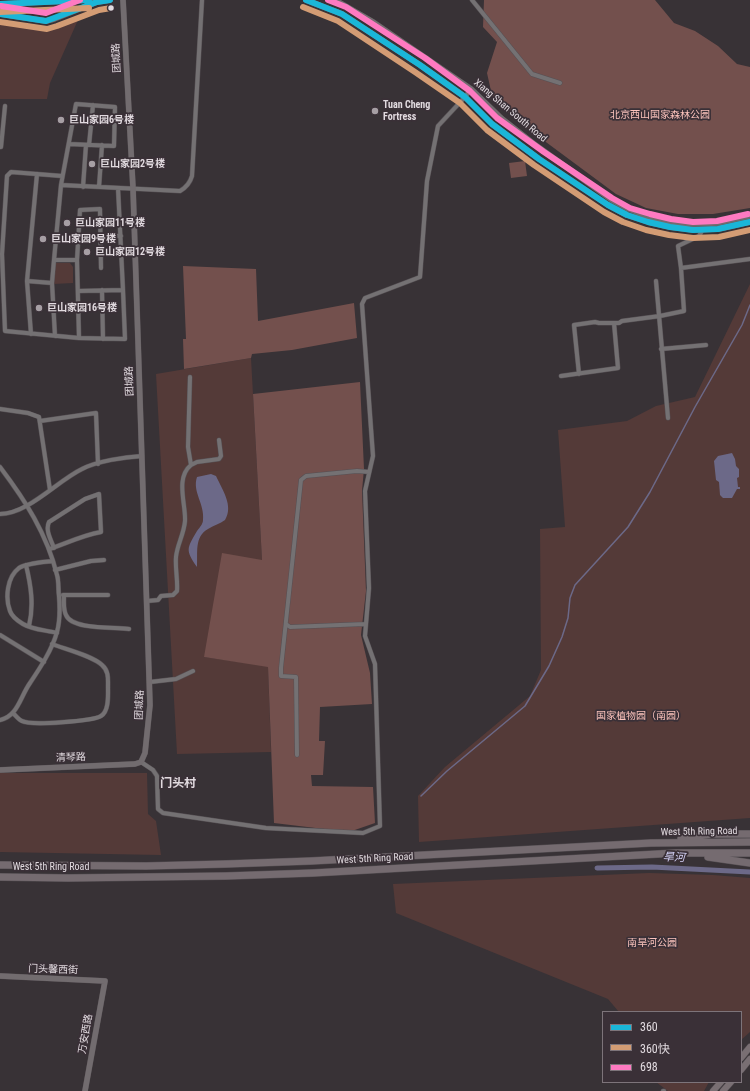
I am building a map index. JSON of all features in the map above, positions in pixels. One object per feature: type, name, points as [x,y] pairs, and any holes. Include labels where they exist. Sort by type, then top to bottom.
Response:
[{"type":"highway","points":[[651,843],[711,834],[750,834]]},
{"type":"highway","name":"West 5th Ring Road","points":[[0,865],[146,866],[226,864],[651,843],[750,842]]},
{"type":"highway","points":[[676,853],[750,862]]},
{"type":"highway","name":"West 5th Ring Road","points":[[0,877],[68,878],[226,876],[313,873],[676,853],[750,853]]},
{"type":"main road","points":[[742,1057],[750,1047]]},
{"type":"main road","points":[[742,1069],[750,1059]]},
{"type":"main road","points":[[713,1091],[720,1083]]},
{"type":"main road","points":[[723,1091],[730,1083]]},
{"type":"street","points":[[0,4],[88,0],[97,2]]},
{"type":"street","points":[[0,14],[46,21],[97,2],[110,0]]},
{"type":"street","name":"团城路","points":[[123,0],[133,188],[150,682],[150,705],[145,753],[141,762]]},
{"type":"street","points":[[61,185],[180,191],[190,183],[192,176],[202,0]]},
{"type":"street","name":"Xiang Shan South Road","points":[[306,0],[342,14],[465,97],[492,124],[539,159],[608,205],[627,215],[648,222],[693,230],[718,229],[750,222]]},
{"type":"street","name":"Xiang Shan South Road","points":[[335,0],[372,22],[471,89],[501,118],[534,144],[612,200],[629,209],[656,218],[693,224],[717,223],[750,216]]},
{"type":"street","points":[[472,0],[532,74],[560,83]]},
{"type":"street","points":[[141,762],[152,770],[157,776],[158,808],[163,813],[266,828],[363,833],[380,826],[375,664],[365,636],[369,588],[365,491],[373,456],[362,304],[365,298],[420,278],[427,181],[438,126],[471,89]]},
{"type":"street","points":[[55,336],[52,283],[54,260],[62,176],[76,104],[115,107],[114,146],[69,144]]},
{"type":"street","points":[[83,186],[93,105]]},
{"type":"street","points":[[0,147],[5,106]]},
{"type":"street","points":[[99,187],[102,145]]},
{"type":"street","points":[[62,176],[10,172],[8,176],[2,254],[6,331],[79,338],[125,339],[118,188]]},
{"type":"street","points":[[31,334],[28,281],[36,174]]},
{"type":"street","points":[[79,338],[77,260],[80,210],[100,209],[101,268]]},
{"type":"street","points":[[579,374],[574,325],[595,322],[619,323],[622,321],[684,311],[682,268],[678,246],[699,236],[703,230]]},
{"type":"street","points":[[101,236],[121,236]]},
{"type":"street","points":[[682,268],[750,259]]},
{"type":"street","points":[[54,260],[77,260]]},
{"type":"street","points":[[28,281],[52,283]]},
{"type":"street","points":[[656,281],[668,418]]},
{"type":"street","points":[[102,290],[103,339]]},
{"type":"street","points":[[78,291],[123,290]]},
{"type":"street","points":[[561,376],[618,368],[614,323]]},
{"type":"street","points":[[661,349],[706,345]]},
{"type":"street","points":[[190,377],[188,447],[191,465]]},
{"type":"street","points":[[0,409],[39,417],[50,490]]},
{"type":"street","points":[[40,421],[96,413],[98,464]]},
{"type":"street","points":[[147,601],[158,600],[161,596],[173,595],[177,591],[176,559],[185,521],[182,485],[183,477],[187,468],[197,462],[219,459],[221,456],[219,440]]},
{"type":"street","points":[[0,514],[17,512],[82,468],[128,457],[142,456]]},
{"type":"street","points":[[0,468],[27,505],[52,548]]},
{"type":"street","points":[[297,755],[296,677],[281,676],[280,668],[301,480],[306,476],[357,471],[369,472]]},
{"type":"street","points":[[0,720],[13,713],[28,686],[44,662],[57,633],[59,616],[58,576],[53,561],[52,548],[47,526],[49,522],[85,499],[99,494],[101,532],[82,536],[52,548]]},
{"type":"street","points":[[55,570],[91,561],[104,560]]},
{"type":"street","points":[[53,561],[20,567],[12,575],[8,595],[10,612],[24,625],[57,633]]},
{"type":"street","points":[[26,565],[31,589],[32,604],[29,626]]},
{"type":"street","points":[[59,596],[108,595]]},
{"type":"street","points":[[64,596],[64,609],[66,616],[70,620],[80,625],[129,629]]},
{"type":"street","points":[[286,624],[290,627],[365,624]]},
{"type":"street","points":[[0,635],[44,662]]},
{"type":"street","points":[[13,713],[22,721],[31,724],[73,721],[101,716],[106,709],[108,671],[101,664],[91,658],[52,644]]},
{"type":"street","points":[[150,682],[176,679],[193,671]]},
{"type":"street","name":"清琴路","points":[[0,770],[135,764],[141,762]]},
{"type":"street","name":"门头馨西街","points":[[0,976],[105,981]]},
{"type":"street","name":"万安西路","points":[[85,1091],[105,981]]},
{"type":"green space","name":"北京西山国家森林公园","points":[[484,0],[655,0],[674,23],[695,31],[718,46],[737,64],[750,67],[750,208],[713,214],[678,214],[646,208],[616,194],[531,131],[493,100],[487,73],[497,42],[483,27]]},
{"type":"green space","points":[[0,20],[47,31],[78,20],[50,83],[47,99],[0,99]]},
{"type":"green space","points":[[525,161],[527,176],[511,178],[509,163]]},
{"type":"green space","points":[[54,263],[70,263],[73,267],[73,283],[53,284]]},
{"type":"green space","points":[[183,266],[256,269],[258,321],[354,303],[357,338],[292,350],[252,354],[251,358],[184,369],[183,339],[186,339]]},
{"type":"green space","name":"国家植物园（南园）","points":[[750,284],[750,818],[419,842],[418,796],[445,767],[530,696],[541,670],[540,529],[565,527],[558,430],[627,421],[656,406],[695,397]]},
{"type":"green space","points":[[251,358],[262,560],[204,657],[268,666],[271,752],[177,754],[156,374]]},
{"type":"green space","points":[[360,382],[364,469],[362,491],[366,591],[361,635],[370,673],[372,704],[320,707],[319,741],[325,741],[323,775],[311,775],[312,786],[373,787],[375,823],[349,832],[274,823],[268,667],[204,657],[222,553],[262,560],[253,394]]},
{"type":"green space","points":[[0,773],[147,773],[148,814],[156,821],[161,855],[0,852]]},
{"type":"green space","name":"南旱河公园","points":[[649,873],[750,878],[750,1032],[742,1039],[742,1011],[618,1011],[608,999],[396,913],[393,884]]},
{"type":"green space","points":[[657,1083],[708,1083],[704,1091],[668,1091]]},
{"type":"shaded area","points":[[732,453],[736,466],[739,469],[739,477],[737,478],[738,487],[740,487],[740,489],[737,489],[732,498],[723,498],[720,495],[719,482],[716,480],[714,461],[718,456]]},
{"type":"shaded area","points":[[211,474],[216,476],[224,492],[228,503],[228,509],[225,520],[208,529],[201,536],[198,546],[197,567],[189,553],[189,545],[203,521],[203,514],[197,493],[196,482],[197,477]]},
{"type":"waterway","points":[[421,796],[447,771],[525,706],[549,666],[562,637],[568,618],[570,598],[575,585],[628,527],[650,492],[695,407],[742,325],[750,305]]},
{"type":"waterway","name":"旱河","points":[[597,868],[652,867],[750,872]]},
{"type":"transit line","name":"698","points":[[1,6],[46,13],[80,0]]},
{"type":"transit line","name":"360","points":[[0,4],[89,0]]},
{"type":"transit line","name":"360","points":[[0,14],[46,21],[97,2],[110,0]]},
{"type":"transit line","name":"360","points":[[306,0],[342,14],[420,65],[465,97],[492,124],[539,159],[608,205],[627,215],[648,222],[693,230],[718,229],[750,222]]},
{"type":"transit line","name":"698","points":[[328,0],[346,7],[425,58],[470,91],[497,118],[544,152],[612,198],[630,208],[671,219],[693,222],[717,221],[748,214]]},
{"type":"transit line","name":"360快","points":[[303,7],[338,21],[415,72],[460,103],[487,130],[534,165],[604,212],[623,222],[646,230],[693,238],[719,237],[750,230]]},
{"type":"transit line","name":"360快","points":[[0,12],[89,8]]},
{"type":"transit line","name":"360快","points":[[0,22],[47,29],[99,10],[111,8]]},
{"type":"place","name":"Tuan Cheng Fortress","points":[[375,111]]},
{"type":"place","name":"巨山家园6号楼","points":[[61,120]]},
{"type":"place","name":"巨山家园2号楼","points":[[92,164]]},
{"type":"place","name":"巨山家园11号楼","points":[[67,223]]},
{"type":"place","name":"巨山家园9号楼","points":[[43,239]]},
{"type":"place","name":"巨山家园12号楼","points":[[87,252]]},
{"type":"place","name":"巨山家园16号楼","points":[[39,308]]},
{"type":"district","name":"门头村","points":[[178,784]]}]
